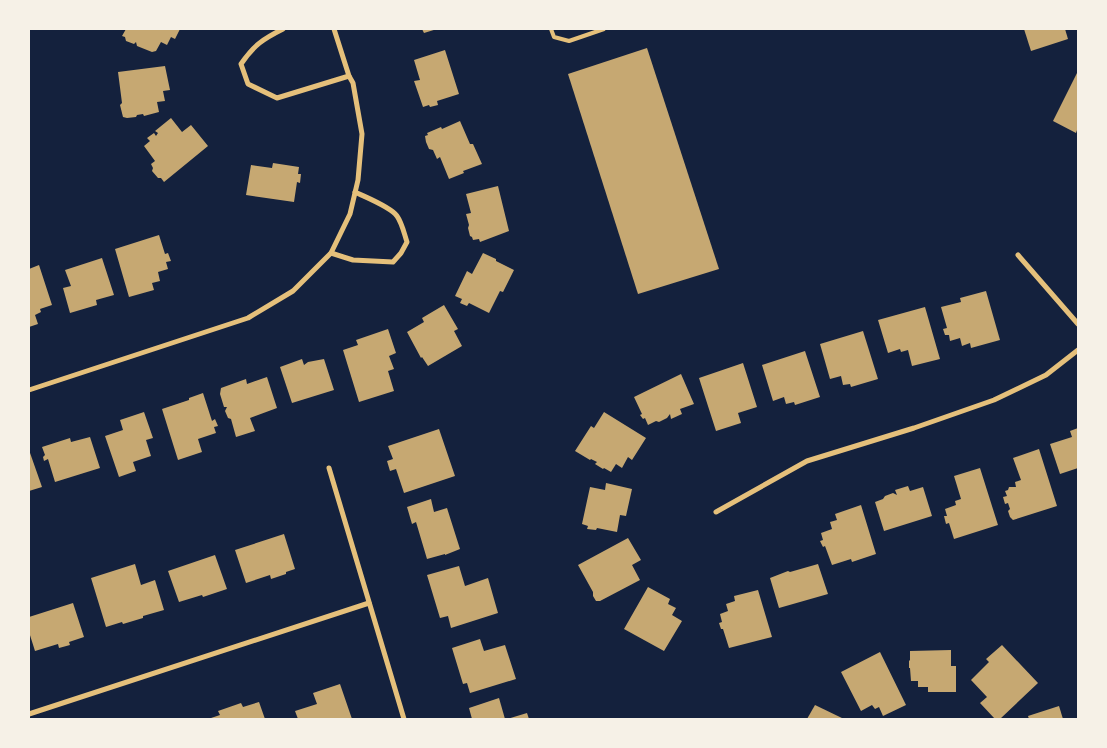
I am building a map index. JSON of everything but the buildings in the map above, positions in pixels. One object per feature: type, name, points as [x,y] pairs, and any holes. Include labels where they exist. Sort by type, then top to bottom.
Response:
[{"type":"street","points":[[283,29],[263,40],[250,51],[241,64],[248,84],[277,98],[349,76]]},
{"type":"street","points":[[29,390],[248,318],[293,291],[332,253],[350,214],[358,180],[362,134],[353,83],[334,29]]},
{"type":"street","points":[[332,253],[353,260],[393,262],[402,253],[406,242],[401,223],[396,214],[355,192]]},
{"type":"street","points":[[1018,255],[1078,324]]},
{"type":"street","points":[[716,512],[807,461],[914,428],[994,400],[1046,375],[1078,350]]},
{"type":"street","points":[[329,468],[404,719]]},
{"type":"street","points":[[29,714],[368,603]]},
{"type":"lane","points":[[551,29],[554,37],[569,41],[604,29]]}]
